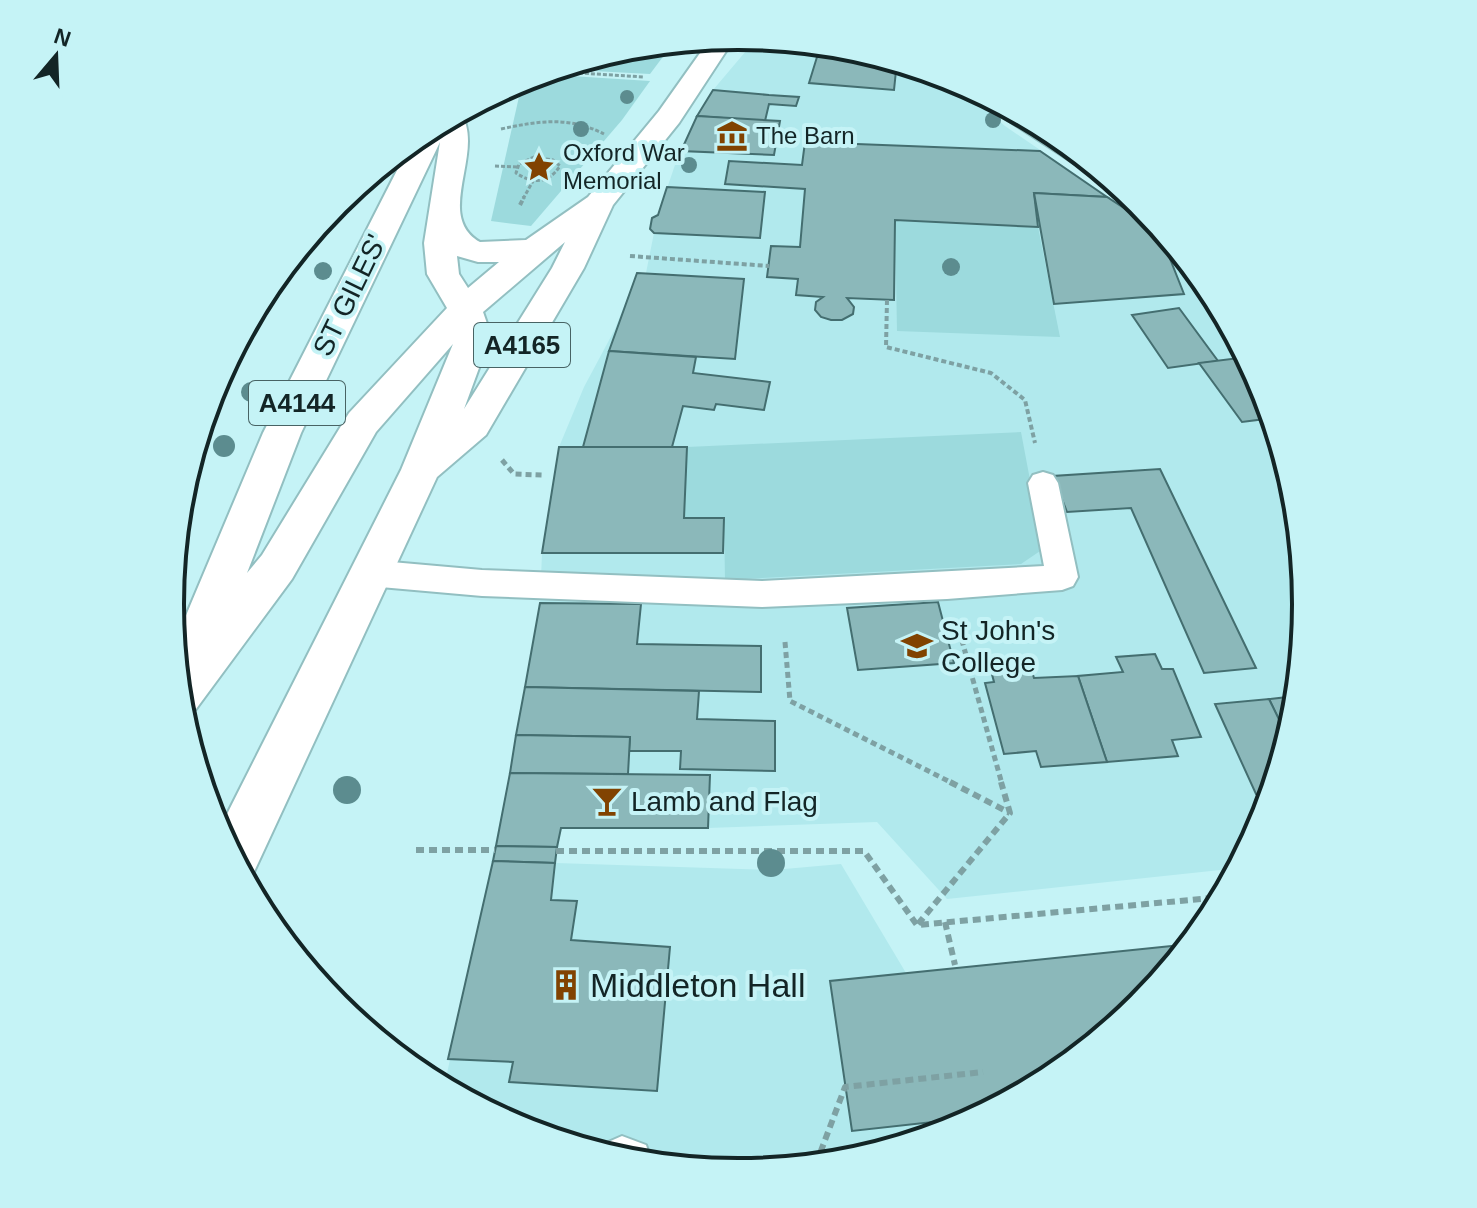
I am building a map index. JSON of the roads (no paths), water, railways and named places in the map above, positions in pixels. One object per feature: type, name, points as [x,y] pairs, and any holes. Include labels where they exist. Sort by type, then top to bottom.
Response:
[{"type":"main road","name":"A4165","points":[[421,470],[473,425],[568,268],[599,203],[669,117],[715,51]]},
{"type":"main road","points":[[239,843],[421,470],[474,335],[465,309],[443,274],[440,243],[454,142],[452,130]]},
{"type":"main road","name":"ST GILES'","points":[[188,665],[282,433],[422,149]]},
{"type":"main road","name":"A4165","points":[[534,249],[599,203]]},
{"type":"main road","points":[[443,217],[451,239],[463,248],[483,252],[534,249]]},
{"type":"main road","name":"A4144","points":[[190,680],[277,567],[362,423],[465,309],[534,249]]},
{"type":"lane","points":[[369,573],[482,583],[762,594],[947,586],[1062,577],[1043,483]]},
{"type":"place","name":"The Barn","points":[[732,136]]},
{"type":"place","name":"Oxford War Memorial","points":[[539,167]]},
{"type":"place","name":"St John's College","points":[[917,646]]},
{"type":"place","name":"Lamb and Flag","points":[[607,801]]},
{"type":"place","name":"Middleton Hall","points":[[566,985]]}]
